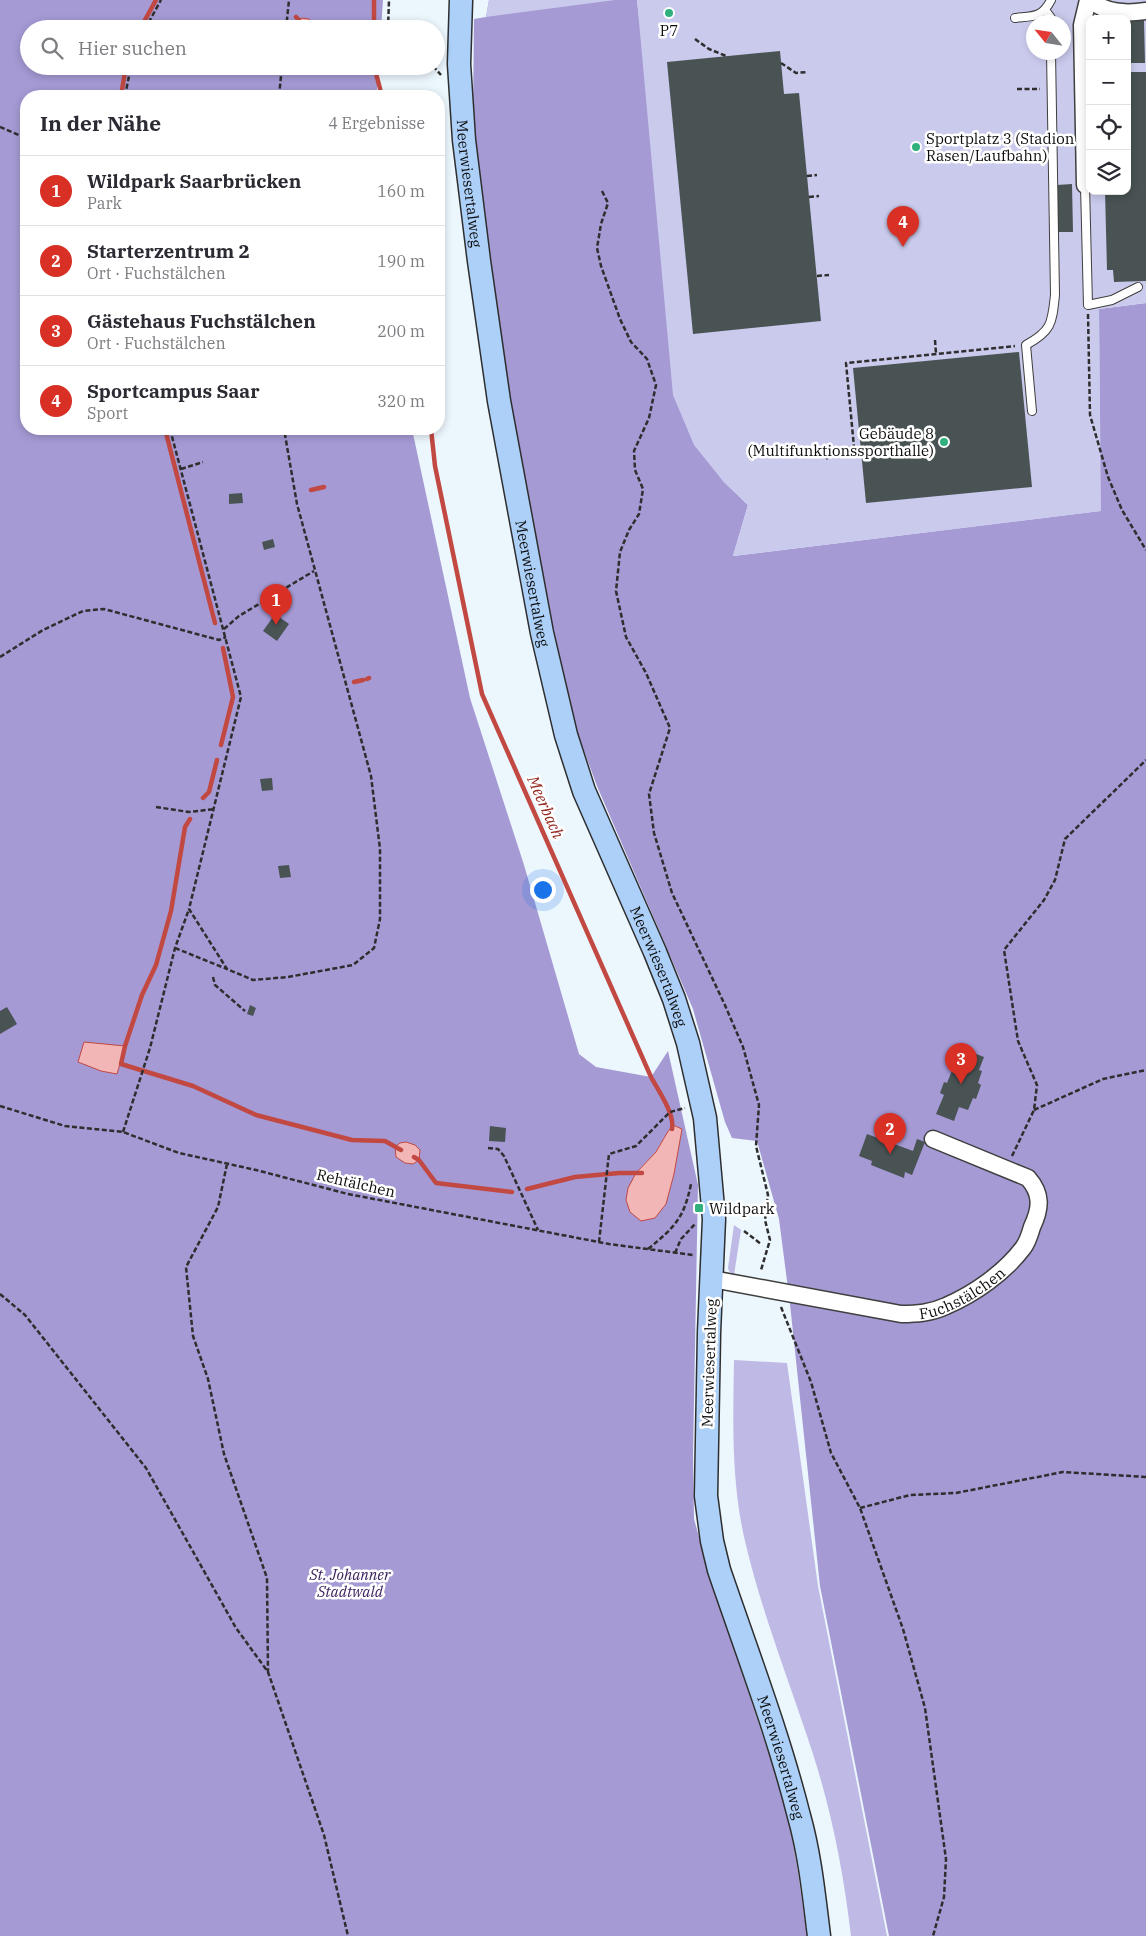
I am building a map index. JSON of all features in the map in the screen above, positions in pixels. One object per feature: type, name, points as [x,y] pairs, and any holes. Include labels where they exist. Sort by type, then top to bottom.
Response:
[{"type":"main road","name":"Meerwiesertalweg","points":[[461,0],[459,64],[464,140],[479,261],[499,401],[542,633],[566,736],[584,791],[655,952],[688,1043],[705,1118],[714,1216],[708,1343],[706,1496],[712,1541],[719,1570],[786,1767],[800,1818],[810,1869],[818,1936]]},
{"type":"street","points":[[1086,185],[1082,25],[1089,0],[1107,10],[1125,13],[1146,11]]},
{"type":"street","name":"Fuchstälchen","points":[[713,1268],[775,1290],[901,1314],[920,1314],[946,1307],[1001,1272],[1024,1247],[1037,1217],[1040,1199],[1035,1186],[1028,1178],[933,1139]]},
{"type":"lane","points":[[1015,18],[1037,16],[1045,10],[1051,0]]},
{"type":"lane","points":[[1045,10],[1049,15]]},
{"type":"lane","points":[[1032,411],[1026,345],[1040,337],[1051,323],[1055,295],[1051,60]]},
{"type":"lane","points":[[1086,195],[1088,305],[1112,300],[1138,287]]},
{"type":"path","points":[[150,20],[161,0]]},
{"type":"path","points":[[287,20],[289,0]]},
{"type":"path","points":[[388,20],[389,0]]},
{"type":"path","points":[[695,39],[709,49],[726,56]]},
{"type":"path","points":[[781,63],[796,73],[807,72]]},
{"type":"path","points":[[126,90],[129,75]]},
{"type":"path","points":[[280,90],[281,75]]},
{"type":"path","points":[[1017,89],[1052,88]]},
{"type":"path","points":[[0,127],[20,135]]},
{"type":"path","points":[[807,176],[817,176]]},
{"type":"path","points":[[602,192],[608,204],[596,248],[601,266],[620,319],[631,342],[646,359],[656,385],[649,418],[634,451],[635,470],[643,490],[640,514],[629,530],[620,552],[616,591],[626,637],[646,673],[670,728],[650,794],[654,833],[672,893],[743,1047],[759,1105],[756,1146],[768,1195],[765,1220],[770,1240],[761,1270]]},
{"type":"path","points":[[809,196],[819,196]]},
{"type":"path","points":[[817,276],[829,275]]},
{"type":"path","points":[[1088,305],[1090,415],[1122,510],[1146,550]]},
{"type":"path","points":[[935,340],[936,354]]},
{"type":"path","points":[[826,459],[836,448],[854,447],[846,364],[1026,345]]},
{"type":"path","points":[[123,1132],[150,1048],[175,948],[189,909],[241,697],[172,435]]},
{"type":"path","points":[[175,948],[253,980],[288,977],[354,965],[374,948],[380,919],[380,849],[371,776],[297,504],[285,435]]},
{"type":"path","points":[[180,469],[203,462]]},
{"type":"path","points":[[224,630],[240,616],[314,571]]},
{"type":"path","points":[[0,657],[43,630],[84,612],[104,609],[219,640],[226,637]]},
{"type":"path","points":[[1006,1168],[1034,1110],[1037,1085],[1018,1041],[1004,950],[1044,900],[1055,880],[1065,839],[1146,760]]},
{"type":"path","points":[[156,807],[189,812],[215,809]]},
{"type":"path","points":[[189,909],[227,969]]},
{"type":"path","points":[[213,977],[215,985],[245,1011]]},
{"type":"path","points":[[1034,1110],[1103,1078],[1146,1070]]},
{"type":"path","points":[[599,1242],[609,1154],[636,1146],[670,1112],[686,1108],[685,1102]]},
{"type":"path","name":"Rehtälchen","points":[[0,1106],[65,1126],[123,1132],[179,1153],[256,1170],[348,1194],[599,1242],[675,1253],[713,1268]]},
{"type":"path","points":[[488,1148],[498,1149],[504,1156],[538,1230]]},
{"type":"path","points":[[227,1164],[218,1207],[186,1267],[192,1336],[208,1379],[224,1454],[267,1578],[268,1672]]},
{"type":"path","points":[[648,1249],[680,1219],[687,1203],[691,1182]]},
{"type":"path","points":[[675,1253],[681,1239],[701,1219]]},
{"type":"path","points":[[744,1231],[761,1244]]},
{"type":"path","points":[[775,1290],[811,1382],[831,1453],[860,1508],[903,1630],[925,1708],[946,1859],[944,1897],[933,1936]]},
{"type":"path","points":[[0,1294],[25,1315],[146,1468],[236,1628],[268,1672],[324,1835],[348,1936]]},
{"type":"path","points":[[860,1508],[910,1495],[956,1493],[1063,1472],[1146,1476]]},
{"type":"shaded area","points":[[489,0],[615,0],[486,17]]},
{"type":"shaded area","points":[[637,0],[1146,0],[1146,303],[1099,309],[1101,511],[733,556],[748,505],[723,481],[694,445],[673,395]]},
{"type":"shaded area","points":[[84,1042],[125,1046],[117,1074],[101,1071],[78,1062]]},
{"type":"shaded area","points":[[673,1125],[682,1129],[674,1174],[666,1204],[655,1218],[641,1221],[630,1212],[626,1200],[628,1188],[636,1173],[656,1152]]},
{"type":"shaded area","points":[[406,1142],[415,1145],[420,1150],[419,1160],[413,1164],[405,1163],[396,1157],[395,1147],[400,1143]]},
{"type":"shaded area","points":[[734,1225],[741,1230],[734,1275],[728,1268]]},
{"type":"shaded area","points":[[734,1360],[787,1363],[818,1586],[887,1936],[851,1936],[845,1890],[832,1821],[813,1754],[768,1622],[752,1568],[740,1519],[735,1474],[733,1428]]},
{"type":"green space","name":"St. Johanner Stadtwald","points":[[0,0],[383,0],[382,20],[20,20],[20,75],[377,75],[377,90],[20,90],[20,435],[413,435],[470,698],[524,865],[579,1054],[596,1067],[651,1077],[668,1051],[698,1185],[693,1455],[694,1519],[710,1576],[789,1821],[807,1936],[0,1936]],"holes":[[[667,1133],[666,1204],[636,1173],[656,1152]]]},
{"type":"green space","points":[[489,0],[637,0],[641,33],[723,481],[748,505],[733,556],[1100,511],[1099,309],[1146,303],[1146,1936],[889,1936],[820,1586],[779,1219],[757,1141],[732,1138],[725,1122],[693,1009],[597,786],[577,732],[553,630],[512,418],[481,201],[473,109],[474,19],[486,17]]},
{"type":"building","points":[[1144,20],[1145,63],[1131,63],[1131,21]]},
{"type":"building","points":[[780,51],[784,94],[799,93],[821,321],[693,334],[667,62]]},
{"type":"building","points":[[1131,72],[1146,72],[1146,281],[1114,282],[1113,270],[1107,270],[1105,195],[1131,195]]},
{"type":"building","points":[[1072,184],[1073,232],[1058,232],[1057,185]]},
{"type":"building","name":"Gebäude 8 (Multifunktionssporthalle)","points":[[1019,352],[1032,487],[866,503],[853,368]]},
{"type":"building","points":[[242,493],[243,503],[229,504],[229,494]]},
{"type":"building","points":[[273,539],[275,547],[264,550],[262,542]]},
{"type":"building","points":[[275,614],[289,624],[277,641],[263,631]]},
{"type":"building","points":[[272,778],[273,790],[262,791],[260,779]]},
{"type":"building","points":[[289,865],[291,877],[280,878],[278,866]]},
{"type":"building","points":[[250,1005],[256,1008],[253,1016],[247,1014]]},
{"type":"building","points":[[7,1007],[17,1024],[0,1034],[0,1011]]},
{"type":"building","points":[[961,1048],[984,1057],[979,1070],[982,1071],[978,1083],[981,1085],[976,1099],[973,1098],[968,1110],[959,1107],[954,1121],[936,1114],[944,1095],[940,1093],[944,1082],[947,1083]]},
{"type":"building","points":[[490,1126],[506,1128],[505,1142],[489,1141]]},
{"type":"building","points":[[867,1134],[913,1151],[917,1139],[925,1142],[912,1175],[905,1172],[904,1178],[871,1165],[872,1161],[859,1156]]},
{"type":"waterway","points":[[145,20],[156,0]]},
{"type":"waterway","name":"Meerbach","points":[[374,0],[374,20]]},
{"type":"waterway","points":[[296,17],[299,20]]},
{"type":"waterway","points":[[122,90],[124,75]]},
{"type":"waterway","name":"Meerbach","points":[[376,75],[380,90]]},
{"type":"waterway","points":[[167,435],[215,623]]},
{"type":"waterway","name":"Meerbach","points":[[432,435],[435,466],[482,694],[651,1077],[669,1109],[672,1129]]},
{"type":"waterway","points":[[311,490],[324,487]]},
{"type":"waterway","points":[[221,745],[233,697],[223,648]]},
{"type":"waterway","points":[[354,682],[363,680]]},
{"type":"waterway","points":[[203,798],[209,792],[217,760]]},
{"type":"waterway","points":[[190,819],[185,827],[171,911],[156,965],[142,995],[121,1064],[193,1086],[256,1115],[352,1140],[385,1141],[401,1150]]},
{"type":"waterway","points":[[414,1157],[419,1160],[436,1183],[512,1192]]},
{"type":"waterway","points":[[527,1189],[575,1177],[642,1173]]},
{"type":"place","name":"P7","points":[[669,13]]},
{"type":"place","name":"Sportplatz 3 (Stadion Rasen/Laufbahn)","points":[[916,147]]},
{"type":"place","name":"Sportcampus Saar","points":[[903,247]]},
{"type":"place","name":"Gebäude 8 (Multifunktionssporthalle)","points":[[944,442]]},
{"type":"place","name":"Wildpark Saarbrücken","points":[[276,625]]},
{"type":"place","name":"Gästehaus Fuchstälchen","points":[[961,1084]]},
{"type":"place","name":"Starterzentrum 2","points":[[890,1154]]},
{"type":"place","name":"Wildpark","points":[[699,1208]]}]
